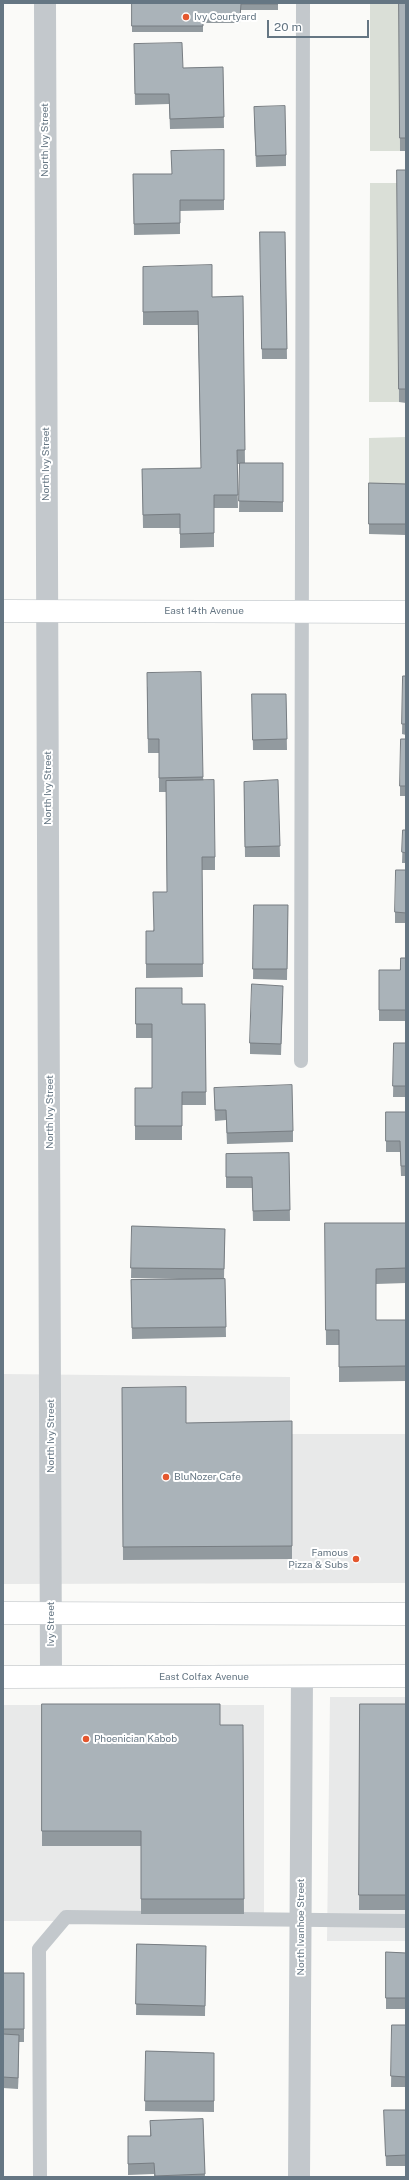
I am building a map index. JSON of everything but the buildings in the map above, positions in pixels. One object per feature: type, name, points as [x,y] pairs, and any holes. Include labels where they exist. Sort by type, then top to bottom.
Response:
[{"type":"main road","name":"East 14th Avenue","points":[[3,611],[406,612]]},
{"type":"main road","points":[[3,1613],[406,1614]]},
{"type":"main road","name":"East Colfax Avenue","points":[[3,1677],[406,1676]]},
{"type":"street","name":"North Ivy Street","points":[[45,3],[51,1573]]},
{"type":"street","name":"Ivy Street","points":[[51,1573],[51,1676]]},
{"type":"street","name":"North Ivanhoe Street","points":[[299,2177],[302,1918],[302,1677]]},
{"type":"lane","points":[[301,1062],[303,3]]},
{"type":"lane","points":[[40,2177],[39,1949],[66,1916],[302,1918],[406,1921]]},
{"type":"shaded area","points":[[370,3],[399,3],[400,151],[370,151]]},
{"type":"shaded area","points":[[370,183],[397,183],[399,402],[369,402]]},
{"type":"shaded area","points":[[406,437],[406,495],[369,494],[369,438]]},
{"type":"shaded area","points":[[3,1374],[290,1377],[290,1434],[406,1434],[406,1583],[3,1584]]},
{"type":"shaded area","points":[[330,1697],[406,1697],[406,1941],[327,1941]]},
{"type":"shaded area","points":[[3,1705],[264,1705],[264,1921],[3,1921]]},
{"type":"place","name":"Ivy Courtyard","points":[[186,17]]},
{"type":"place","name":"BluNozer Cafe","points":[[166,1477]]},
{"type":"place","name":"Famous Pizza & Subs","points":[[356,1559]]},
{"type":"place","name":"Phoenician Kabob","points":[[86,1739]]}]
